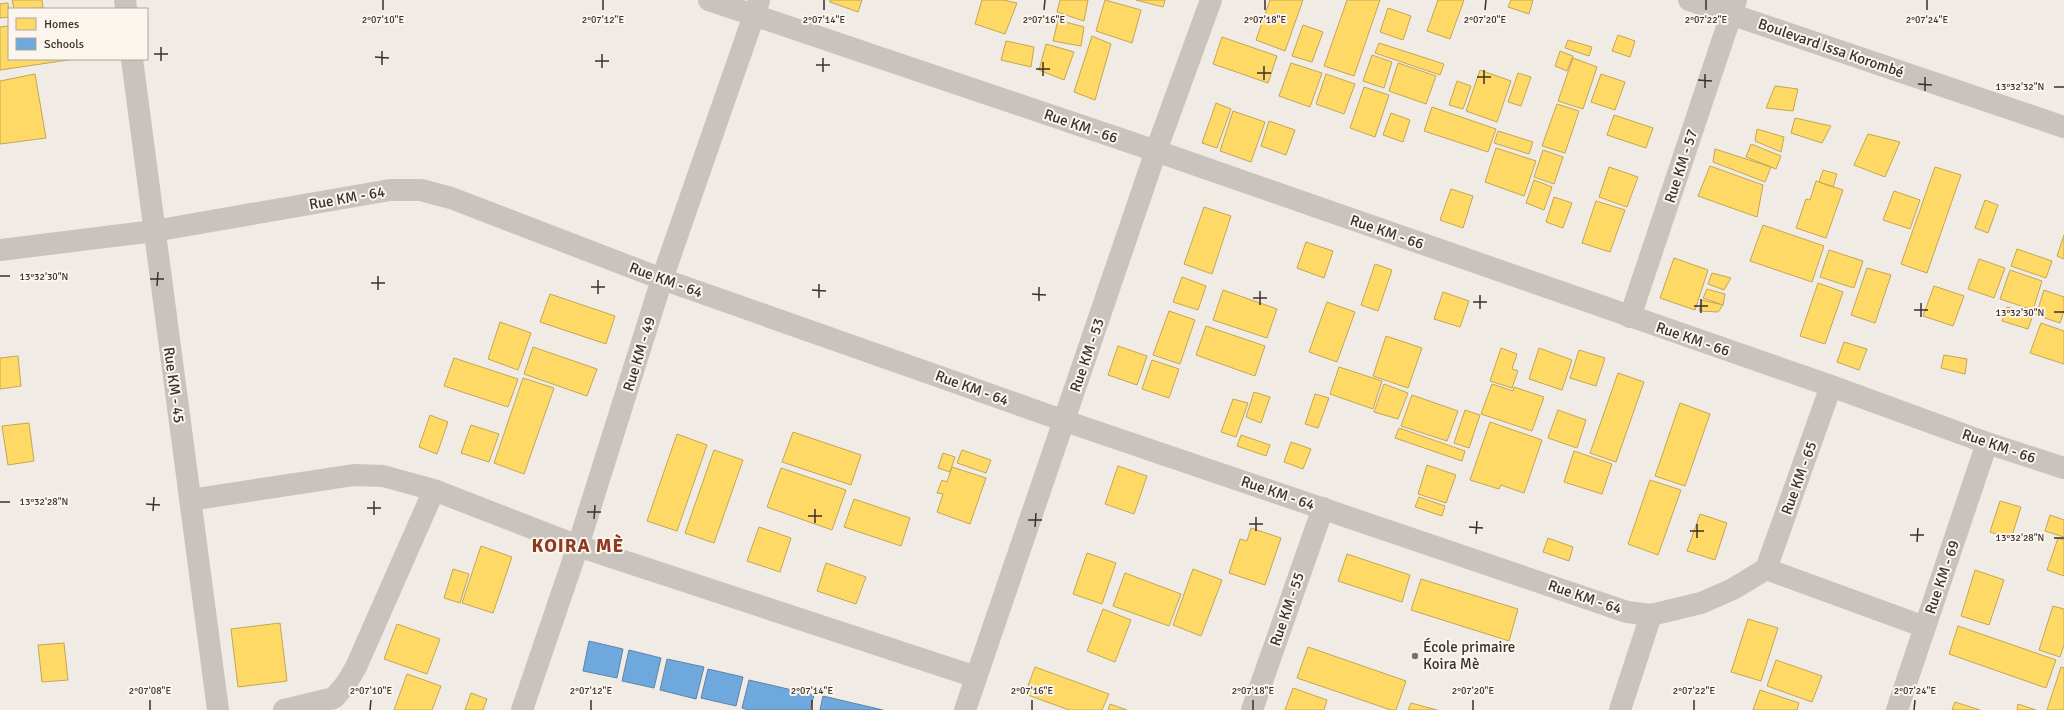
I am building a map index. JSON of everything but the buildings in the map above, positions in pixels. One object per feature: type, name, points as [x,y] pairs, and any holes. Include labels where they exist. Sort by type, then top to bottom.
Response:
[{"type":"street","name":"Rue KM - 66","points":[[709,0],[757,7],[1156,151],[1831,386],[1987,443],[2064,468]]},
{"type":"street","name":"Rue KM - 53","points":[[965,710],[1156,151],[1211,0]]},
{"type":"street","name":"Boulevard Issa Korombé","points":[[1689,0],[1734,7],[2064,127]]},
{"type":"street","name":"Rue KM - 49","points":[[522,710],[578,546],[662,279],[757,7]]},
{"type":"street","name":"Rue KM - 57","points":[[1630,317],[1734,7]]},
{"type":"street","name":"Rue KM - 45","points":[[132,60],[218,710]]},
{"type":"street","name":"Rue KM - 64","points":[[0,250],[154,231],[390,190],[421,190],[451,198],[662,279],[1065,421],[1627,612],[1652,615],[1701,603],[1733,589],[1766,569]]},
{"type":"street","name":"Rue KM - 65","points":[[1766,569],[1831,386]]},
{"type":"street","name":"Rue KM - 69","points":[[1897,710],[1987,443]]},
{"type":"street","points":[[190,500],[354,476],[384,476],[434,490],[578,546],[976,678]]},
{"type":"street","points":[[284,710],[334,698],[346,684],[356,668],[434,490]]},
{"type":"street","name":"Rue KM - 55","points":[[1252,710],[1323,508]]},
{"type":"street","points":[[1766,569],[1925,627]]},
{"type":"street","points":[[1620,710],[1652,615]]},
{"type":"place","name":"École primaire Koira Mè","points":[[1415,656]]},
{"type":"district","name":"KOIRA MÈ","points":[[578,546]]}]
